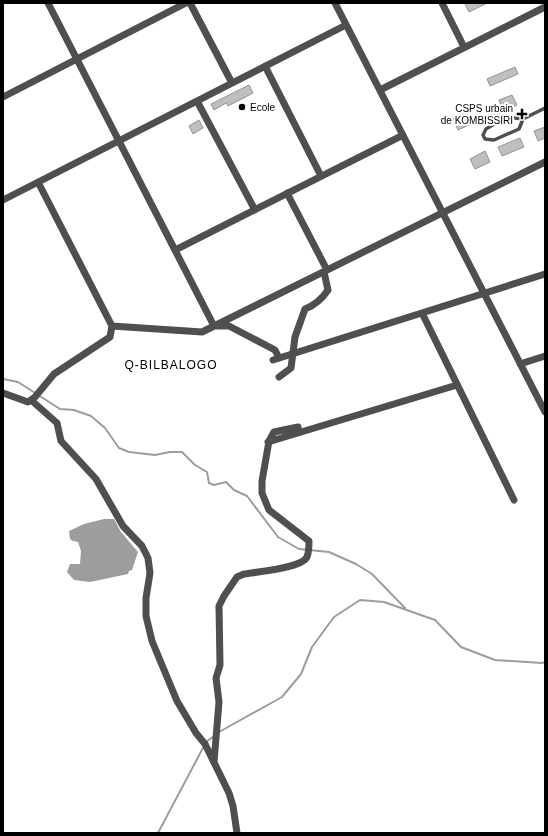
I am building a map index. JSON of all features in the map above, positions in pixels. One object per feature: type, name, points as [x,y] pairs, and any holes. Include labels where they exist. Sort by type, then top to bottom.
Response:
[{"type":"street","points":[[48,3],[214,326]]},
{"type":"street","points":[[3,97],[186,3]]},
{"type":"street","points":[[190,3],[232,83]]},
{"type":"street","points":[[335,3],[545,412]]},
{"type":"street","points":[[442,3],[464,47]]},
{"type":"street","points":[[380,90],[545,7]]},
{"type":"street","points":[[4,197],[38,182],[346,25]]},
{"type":"street","points":[[265,66],[320,176]]},
{"type":"street","points":[[197,101],[255,210]]},
{"type":"street","points":[[175,250],[403,135]]},
{"type":"street","points":[[112,326],[202,332],[545,162]]},
{"type":"street","points":[[3,393],[28,402],[54,374],[110,337],[112,326],[38,182]]},
{"type":"street","points":[[279,377],[291,368],[295,337],[305,308],[314,305],[328,290],[325,271],[287,194]]},
{"type":"street","points":[[214,326],[230,326],[275,350],[276,359],[545,274]]},
{"type":"street","points":[[422,313],[514,500]]},
{"type":"street","points":[[520,364],[545,356]]},
{"type":"street","points":[[267,442],[457,385]]},
{"type":"street","points":[[33,398],[57,423],[61,441],[96,479],[123,526],[142,546],[148,558],[150,572],[146,598],[146,616],[149,630],[177,701],[196,733],[205,744],[229,793],[233,806],[237,833]]},
{"type":"street","points":[[214,762],[219,702],[216,678],[220,665],[219,606],[237,577],[244,574],[294,566],[303,562],[307,558],[309,541],[269,510],[262,493],[267,442],[274,432],[298,426]]},
{"type":"lane","points":[[523,118],[519,129],[494,140],[485,138],[483,135],[486,129],[501,120],[508,117],[523,118],[545,108]]},
{"type":"shaded area","points":[[104,519],[114,519],[121,532],[138,552],[132,570],[129,571],[128,574],[90,582],[74,580],[67,572],[70,564],[80,564],[81,551],[78,542],[70,539],[69,531],[84,524]]},
{"type":"building","points":[[487,3],[469,12],[465,4]]},
{"type":"building","points":[[515,67],[518,74],[490,86],[487,79]]},
{"type":"building","points":[[249,85],[253,93],[228,106],[226,103],[214,110],[211,104]]},
{"type":"building","points":[[512,95],[517,105],[490,118],[487,111],[501,105],[499,100]]},
{"type":"building","points":[[466,113],[471,124],[458,130],[453,118]]},
{"type":"building","points":[[199,120],[203,128],[193,134],[189,126]]},
{"type":"building","points":[[545,127],[545,138],[538,141],[534,131]]},
{"type":"building","points":[[520,138],[524,147],[502,156],[498,147]]},
{"type":"building","points":[[485,151],[490,162],[475,169],[470,159]]},
{"type":"waterway","points":[[3,379],[18,382],[60,409],[74,410],[91,416],[105,428],[119,448],[129,452],[155,455],[170,452],[182,452],[195,465],[207,472],[209,483],[214,485],[226,482],[234,490],[247,496],[278,537],[299,549],[329,552],[356,564],[372,574],[405,608]]},
{"type":"waterway","points":[[219,732],[282,697],[301,674],[312,647],[334,617],[360,600],[384,602],[435,620],[461,647],[495,660],[545,662]]},
{"type":"waterway","points":[[206,742],[214,736]]},
{"type":"waterway","points":[[158,833],[204,746]]},
{"type":"place","name":"Ecole","points":[[242,107]]},
{"type":"place","name":"CSPS urbain de KOMBISSIRI","points":[[522,114]]},
{"type":"district","name":"Q-BILBALOGO","points":[[171,365]]}]
